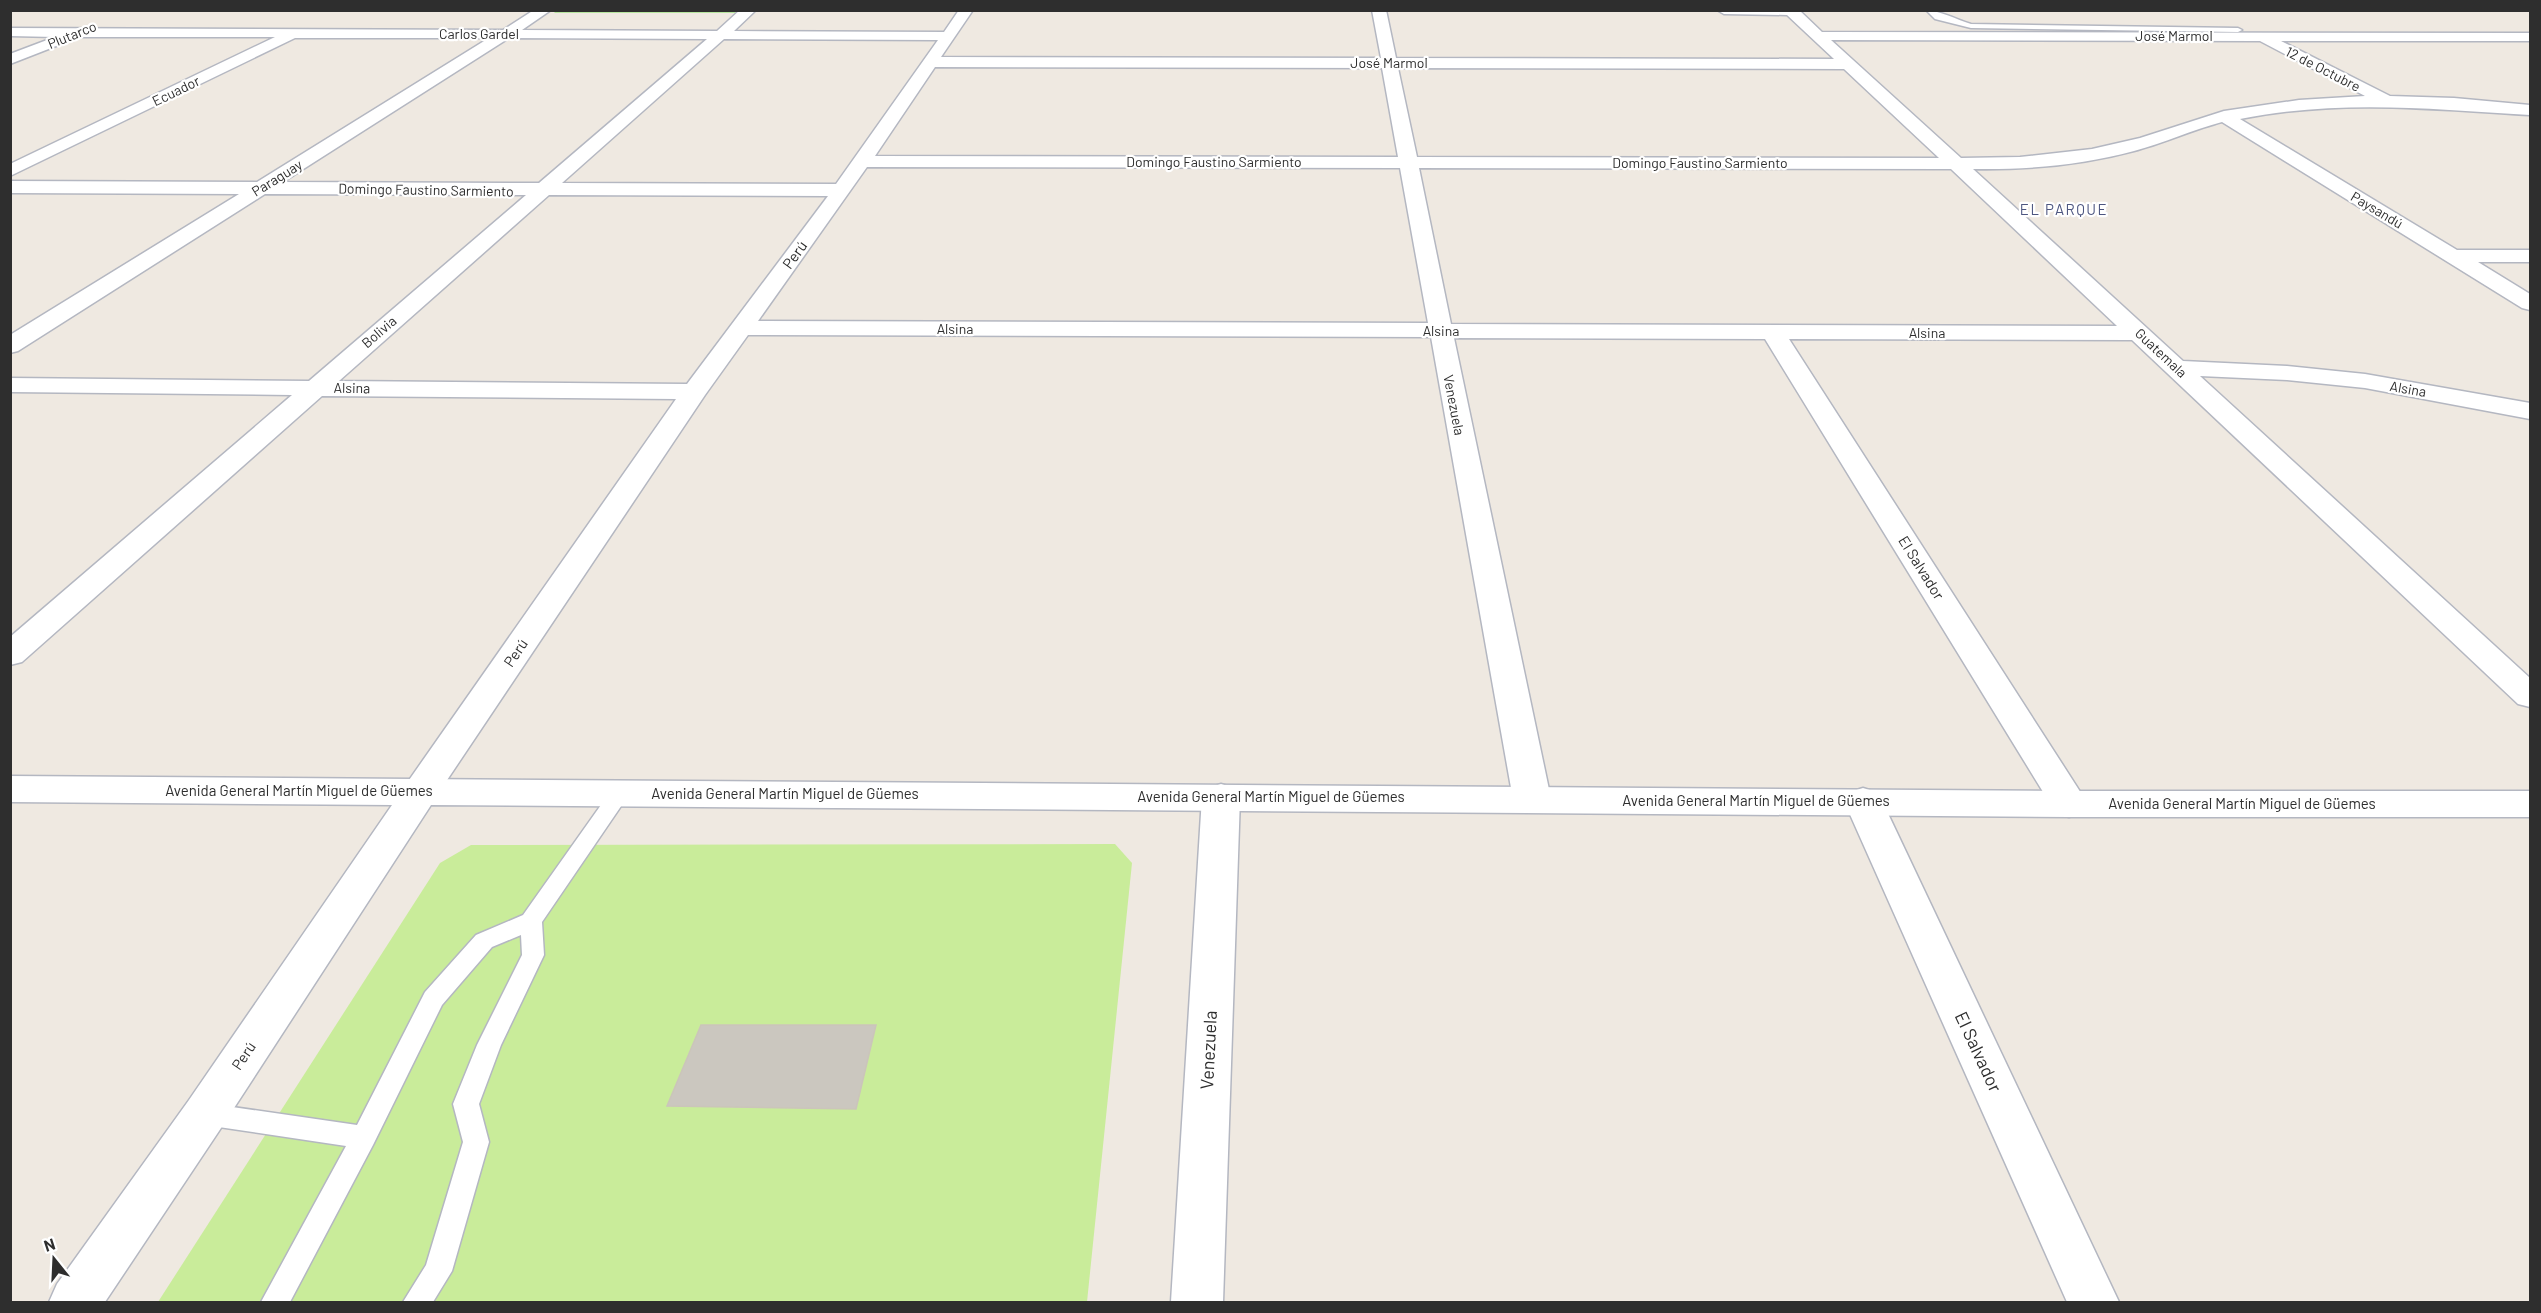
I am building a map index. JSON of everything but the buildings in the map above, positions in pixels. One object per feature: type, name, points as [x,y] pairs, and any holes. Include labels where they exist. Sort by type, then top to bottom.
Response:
[{"type":"street","name":"Paraguay","points":[[10,346],[544,10]]},
{"type":"street","name":"Bolivia","points":[[10,655],[749,10]]},
{"type":"street","name":"Perú","points":[[75,1302],[694,392],[842,190],[966,10]]},
{"type":"street","name":"Venezuela","points":[[1379,10],[1532,799]]},
{"type":"street","points":[[1724,10],[1790,11]]},
{"type":"street","name":"Guatemala","points":[[1790,11],[2530,696]]},
{"type":"street","name":"Plutarco","points":[[10,60],[113,19]]},
{"type":"street","name":"Ecuador","points":[[10,171],[322,20]]},
{"type":"street","name":"Carlos Gardel","points":[[10,32],[948,36]]},
{"type":"street","name":"José Marmol","points":[[1818,36],[2530,37]]},
{"type":"street","name":"12 de Octubre","points":[[2260,37],[2387,101]]},
{"type":"street","name":"José Marmol","points":[[930,62],[1848,64]]},
{"type":"street","name":"Domingo Faustino Sarmiento","points":[[862,161],[1956,164],[2032,162],[2076,157],[2145,143],[2224,116],[2293,105],[2387,101],[2530,110]]},
{"type":"street","name":"Paysandú","points":[[2224,116],[2530,303]]},
{"type":"street","name":"Domingo Faustino Sarmiento","points":[[10,188],[842,190]]},
{"type":"street","points":[[2452,256],[2530,256]]},
{"type":"street","name":"Alsina","points":[[742,328],[2139,333]]},
{"type":"street","name":"El Salvador","points":[[1773,332],[2069,804]]},
{"type":"street","name":"Alsina","points":[[2177,368],[2287,373],[2365,381],[2530,411]]},
{"type":"street","name":"Alsina","points":[[10,386],[694,392]]},
{"type":"street","name":"Avenida General Martín Miguel de Güemes","points":[[10,789],[2069,804],[2530,804]]},
{"type":"street","name":"Venezuela","points":[[1197,1302],[1221,797]]},
{"type":"street","name":"El Salvador","points":[[1863,801],[2093,1302]]},
{"type":"lane","points":[[1929,10],[1938,17],[1971,26],[2238,30]]},
{"type":"lane","points":[[2007,16],[2018,20],[2073,21]]},
{"type":"lane","points":[[275,1302],[364,1137],[433,999],[484,941],[531,921],[620,794]]},
{"type":"lane","points":[[417,1302],[438,1271],[476,1142],[466,1104],[489,1045],[533,955],[531,921]]},
{"type":"lane","points":[[205,1114],[364,1137]]},
{"type":"green space","points":[[557,10],[738,11],[735,13],[554,13]]},
{"type":"green space","points":[[1115,844],[1132,863],[1087,1302],[158,1302],[440,863],[471,845]]},
{"type":"district","name":"EL PARQUE","points":[[2064,210]]}]
